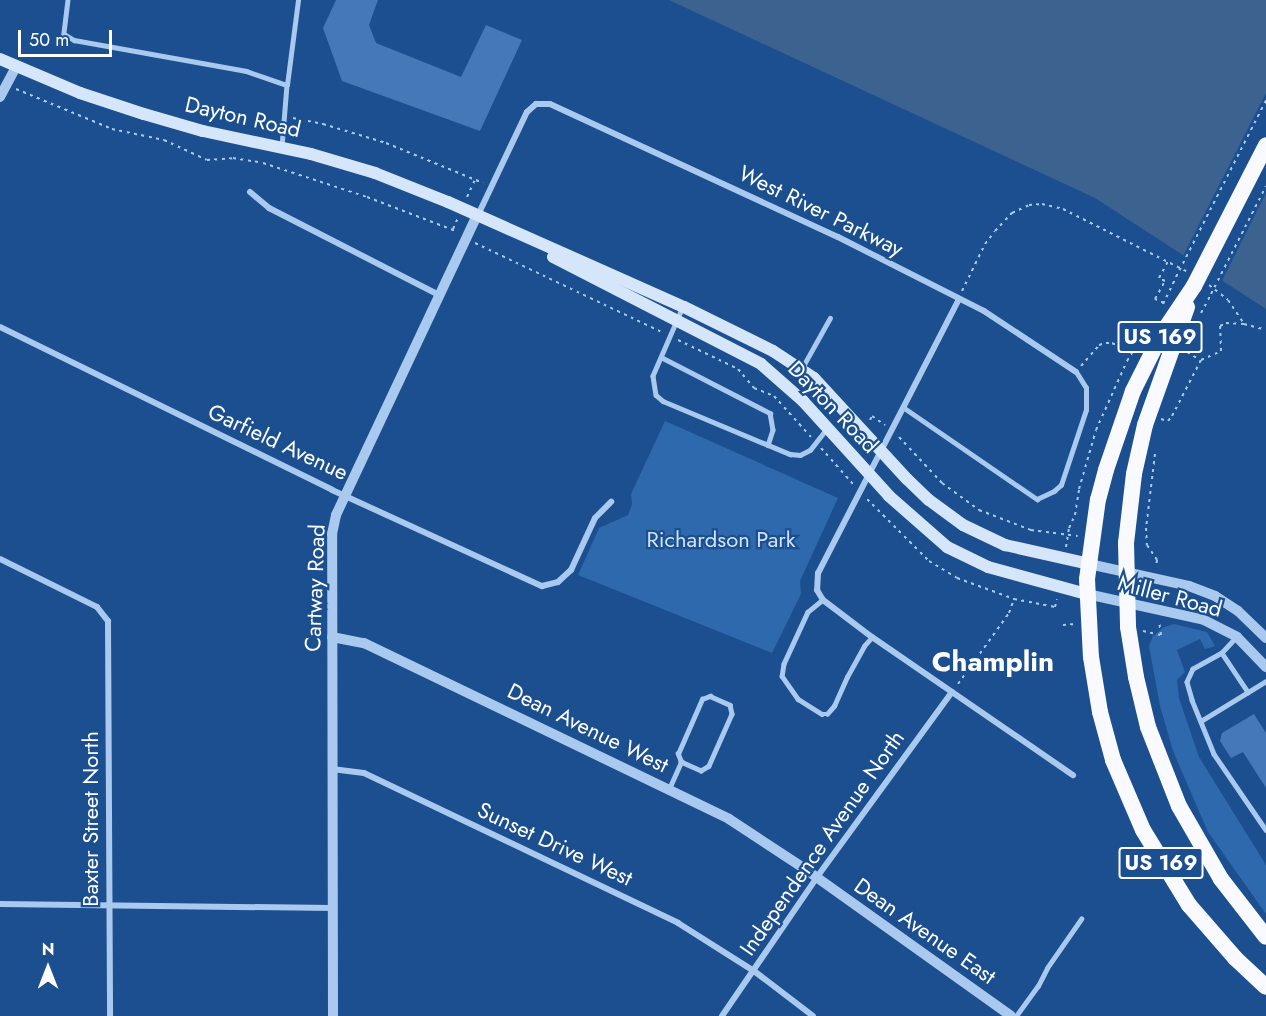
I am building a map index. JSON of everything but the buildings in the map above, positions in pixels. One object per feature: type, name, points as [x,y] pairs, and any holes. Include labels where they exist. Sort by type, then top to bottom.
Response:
[{"type":"highway","name":"US 169","points":[[1266,145],[1196,281],[1161,335],[1122,418],[1098,499],[1087,594],[1091,657],[1100,712],[1113,760],[1132,807],[1158,859],[1189,905],[1234,958],[1266,987]]},
{"type":"highway","name":"US 169","points":[[1196,281],[1145,425],[1134,474],[1125,572],[1126,604],[1138,686],[1148,727],[1167,781],[1207,857],[1266,937]]},
{"type":"main road","name":"Dayton Road","points":[[0,59],[80,93],[144,114],[202,131],[282,147],[375,173],[462,208],[633,300],[761,364],[803,401],[869,475],[928,533],[959,554],[1007,573],[1087,594]]},
{"type":"main road","name":"Dayton Road","points":[[477,216],[684,307],[763,346],[801,369],[847,412],[929,501],[979,534],[1024,551],[1089,564]]},
{"type":"street","points":[[0,97],[16,67]]},
{"type":"street","name":"Cartway Road","points":[[333,1016],[332,534],[336,515],[438,295],[527,112],[540,103]]},
{"type":"street","name":"West River Parkway","points":[[540,103],[559,107],[827,232],[1012,328],[1076,372]]},
{"type":"street","points":[[250,192],[269,208],[438,295]]},
{"type":"street","points":[[959,299],[818,573],[817,590],[823,600],[872,637],[1073,776]]},
{"type":"street","name":"Garfield Avenue","points":[[0,327],[542,586],[558,582],[571,570],[595,518],[611,502]]},
{"type":"street","name":"Baxter Street North","points":[[0,559],[97,607],[108,621],[110,1016]]},
{"type":"street","name":"Miller Road","points":[[1089,564],[1189,586],[1215,596],[1238,611],[1266,638]]},
{"type":"street","name":"Miller Road","points":[[1087,594],[1204,620],[1237,637],[1266,667]]},
{"type":"street","name":"Dean Avenue West","points":[[332,636],[364,643],[669,789],[729,819],[817,877]]},
{"type":"street","name":"Independence Avenue North","points":[[722,1016],[817,877],[952,692]]},
{"type":"street","name":"Sunset Drive West","points":[[332,769],[364,773],[678,923],[754,971],[813,1016]]},
{"type":"street","name":"Dean Avenue East","points":[[817,877],[1011,1016]]},
{"type":"street","points":[[0,904],[333,908]]},
{"type":"lane","points":[[68,0],[64,34],[74,40],[246,70],[287,85]]},
{"type":"lane","points":[[282,147],[297,0]]},
{"type":"lane","points":[[684,307],[661,357],[652,385],[656,394],[663,401],[790,454],[800,455],[810,450],[827,428]]},
{"type":"lane","points":[[801,369],[830,318]]},
{"type":"lane","points":[[661,357],[770,413],[773,430],[768,445]]},
{"type":"lane","points":[[903,407],[1037,499],[1054,491],[1060,485],[1086,410],[1086,388],[1076,372]]},
{"type":"lane","points":[[823,600],[808,612],[784,664],[782,676],[798,699],[822,714],[827,714],[834,706],[864,646],[872,637]]},
{"type":"lane","points":[[1237,637],[1222,653],[1193,669],[1187,681],[1214,754],[1266,830]]},
{"type":"lane","points":[[1222,653],[1248,692]]},
{"type":"lane","points":[[1201,721],[1266,681]]},
{"type":"lane","points":[[669,789],[681,762],[678,754],[702,699],[710,696],[730,705],[732,714],[709,766],[701,771],[681,762]]},
{"type":"lane","points":[[1016,1016],[1081,919]]},
{"type":"path","points":[[20,92],[112,129],[164,140],[207,160],[233,158],[263,163],[368,197],[458,231]]},
{"type":"path","points":[[1168,261],[1159,278],[1165,281],[1155,299],[1164,303],[1266,100]]},
{"type":"path","points":[[284,117],[323,124],[386,143],[492,186]]},
{"type":"path","points":[[462,208],[475,180]]},
{"type":"path","points":[[1211,294],[1266,186]]},
{"type":"path","points":[[959,299],[985,244],[1012,213],[1029,205],[1042,204],[1063,209],[1168,261],[1228,300],[1244,324]]},
{"type":"path","points":[[1160,424],[1161,419],[1168,421],[1183,399],[1201,360],[1221,351],[1220,326],[1244,324],[1266,330]]},
{"type":"path","points":[[872,416],[891,430],[942,483],[978,510],[1031,530],[1067,534],[1096,430],[1132,353],[1112,343],[1099,345],[1076,372]]},
{"type":"path","points":[[1184,351],[1201,360]]},
{"type":"path","points":[[1155,451],[1146,545],[1157,560]]},
{"type":"path","points":[[871,503],[935,566],[978,588],[1014,599],[1055,607]]},
{"type":"path","points":[[952,692],[1009,613],[1014,599]]},
{"type":"green space","name":"Richardson Park","points":[[665,421],[838,498],[800,581],[801,594],[772,653],[578,575],[599,528],[628,515],[632,504],[631,494]]},
{"type":"green space","points":[[1174,624],[1207,632],[1215,646],[1205,649],[1200,639],[1177,650],[1185,672],[1177,680],[1179,698],[1199,757],[1266,865],[1266,914],[1208,832],[1173,751],[1160,706],[1149,646],[1153,636],[1164,627]]},
{"type":"shaded area","points":[[669,0],[1266,0],[1266,309],[1095,198]]},
{"type":"pier","points":[[1266,93],[1266,193],[1221,283],[1182,258]]},
{"type":"district","name":"Champlin","points":[[993,662]]}]
